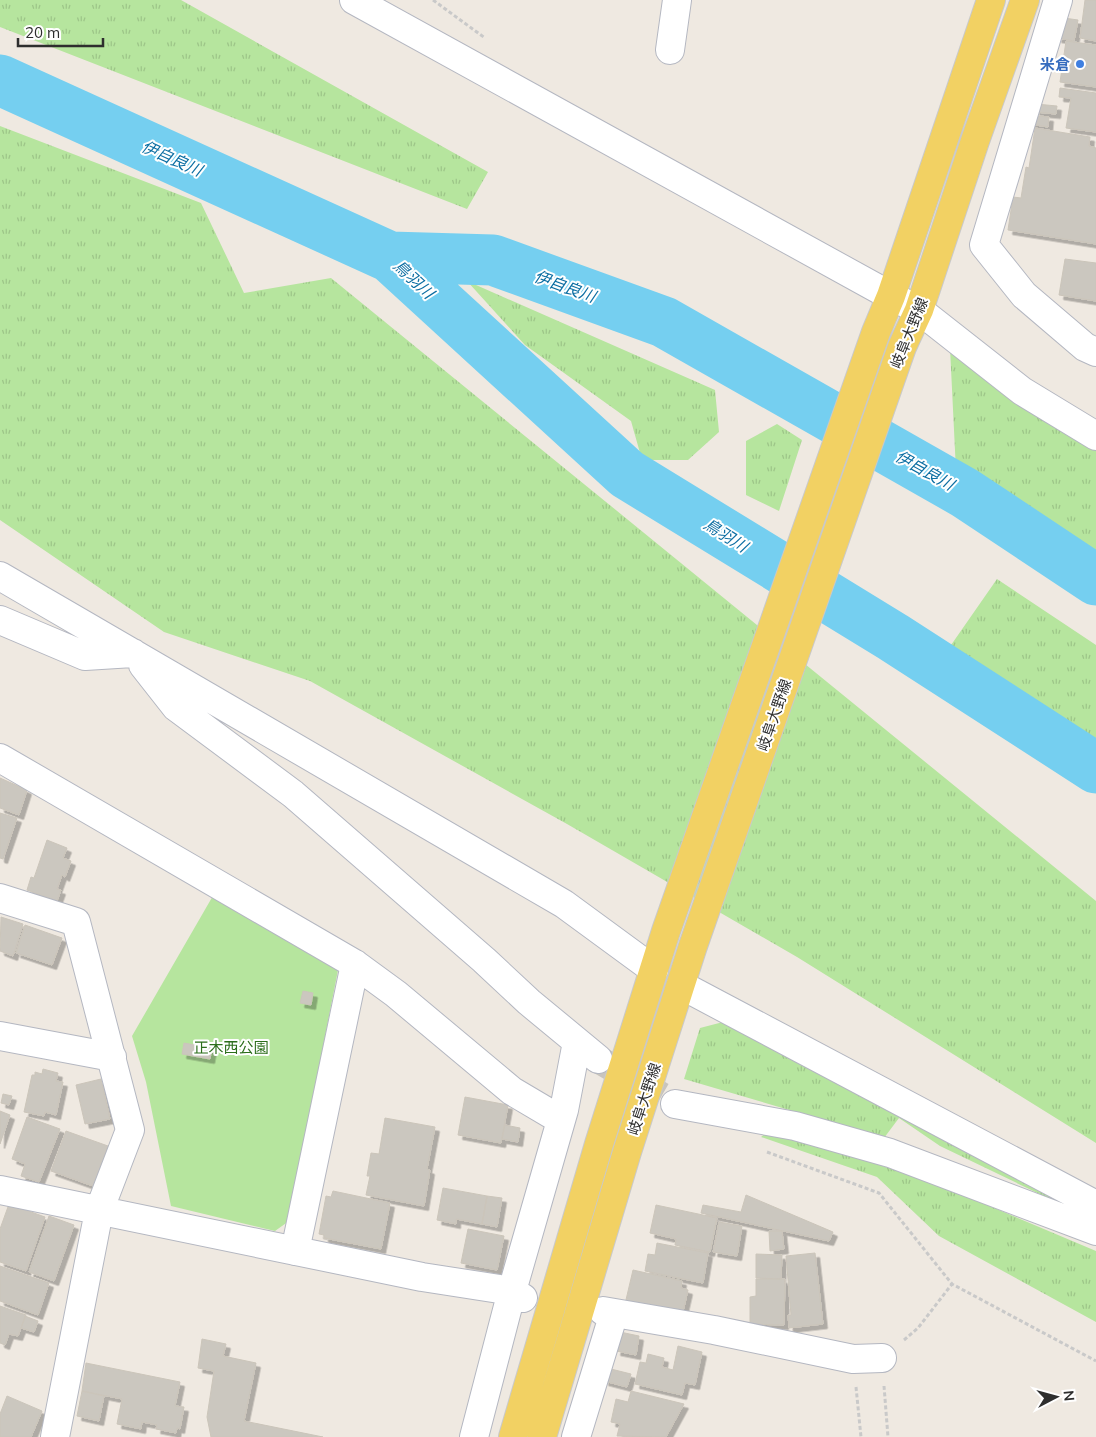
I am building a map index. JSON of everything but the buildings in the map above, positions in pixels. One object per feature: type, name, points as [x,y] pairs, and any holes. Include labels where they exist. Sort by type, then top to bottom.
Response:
[{"type":"main road","name":"岐阜大野線","points":[[513,1437],[599,1144],[666,931],[876,332],[891,296],[992,0]]},
{"type":"main road","name":"岐阜大野線","points":[[542,1437],[627,1152],[693,946],[902,347],[919,310],[975,141],[1025,0]]},
{"type":"street","points":[[354,0],[919,310],[1022,391],[1096,436]]},
{"type":"street","points":[[670,50],[677,0]]},
{"type":"street","points":[[1058,0],[984,245],[1024,295],[1085,347],[1096,352]]},
{"type":"street","points":[[0,576],[564,904],[654,970]]},
{"type":"street","points":[[0,620],[85,656],[133,653]]},
{"type":"street","points":[[133,653],[176,707],[293,794],[484,960],[583,1054],[562,1115],[517,1294],[474,1437]]},
{"type":"street","points":[[0,758],[355,964],[396,994],[512,1091],[562,1115]]},
{"type":"street","points":[[0,898],[76,922],[130,1130],[99,1211],[55,1437]]},
{"type":"street","points":[[295,1251],[355,964]]},
{"type":"street","points":[[680,985],[1096,1205]]},
{"type":"street","points":[[0,1036],[112,1057]]},
{"type":"street","points":[[675,1104],[795,1126],[890,1153],[1096,1231]]},
{"type":"street","points":[[0,1190],[422,1277],[517,1294]]},
{"type":"street","points":[[576,1437],[608,1312],[714,1330],[854,1359],[882,1358]]},
{"type":"path","points":[[762,1150],[879,1193],[952,1284],[1096,1361]]},
{"type":"path","points":[[854,1359],[861,1437]]},
{"type":"green space","points":[[0,0],[181,0],[488,172],[467,209],[0,27]]},
{"type":"green space","points":[[0,126],[201,203],[244,293],[331,278],[1096,901],[1096,1143],[797,957],[567,824],[310,681],[164,632],[0,520]]},
{"type":"green space","points":[[467,281],[715,390],[719,432],[688,460],[642,460],[631,421],[525,345]]},
{"type":"green space","points":[[950,348],[1096,441],[1096,558],[956,471]]},
{"type":"green space","points":[[777,424],[802,440],[779,511],[746,495],[746,441]]},
{"type":"green space","points":[[997,579],[1096,645],[1096,766],[942,658]]},
{"type":"green space","name":"正木西公園","points":[[214,894],[338,970],[289,1221],[275,1231],[171,1206],[146,1082],[132,1036]]},
{"type":"green space","points":[[723,1022],[1055,1187],[1052,1200],[940,1146],[899,1118],[884,1138],[684,1079],[700,1028]]},
{"type":"green space","points":[[767,1132],[840,1151],[954,1191],[1096,1251],[1096,1322],[939,1236],[877,1177],[761,1137]]},
{"type":"waterway","name":"伊自良川","points":[[0,80],[390,257],[493,260],[664,322],[965,493],[1096,580]]},
{"type":"waterway","name":"鳥羽川","points":[[390,257],[627,474],[893,637],[1096,768]]},
{"type":"tunnel","points":[[601,1061],[675,1104]]},
{"type":"place","name":"米倉","points":[[1080,64]]}]
